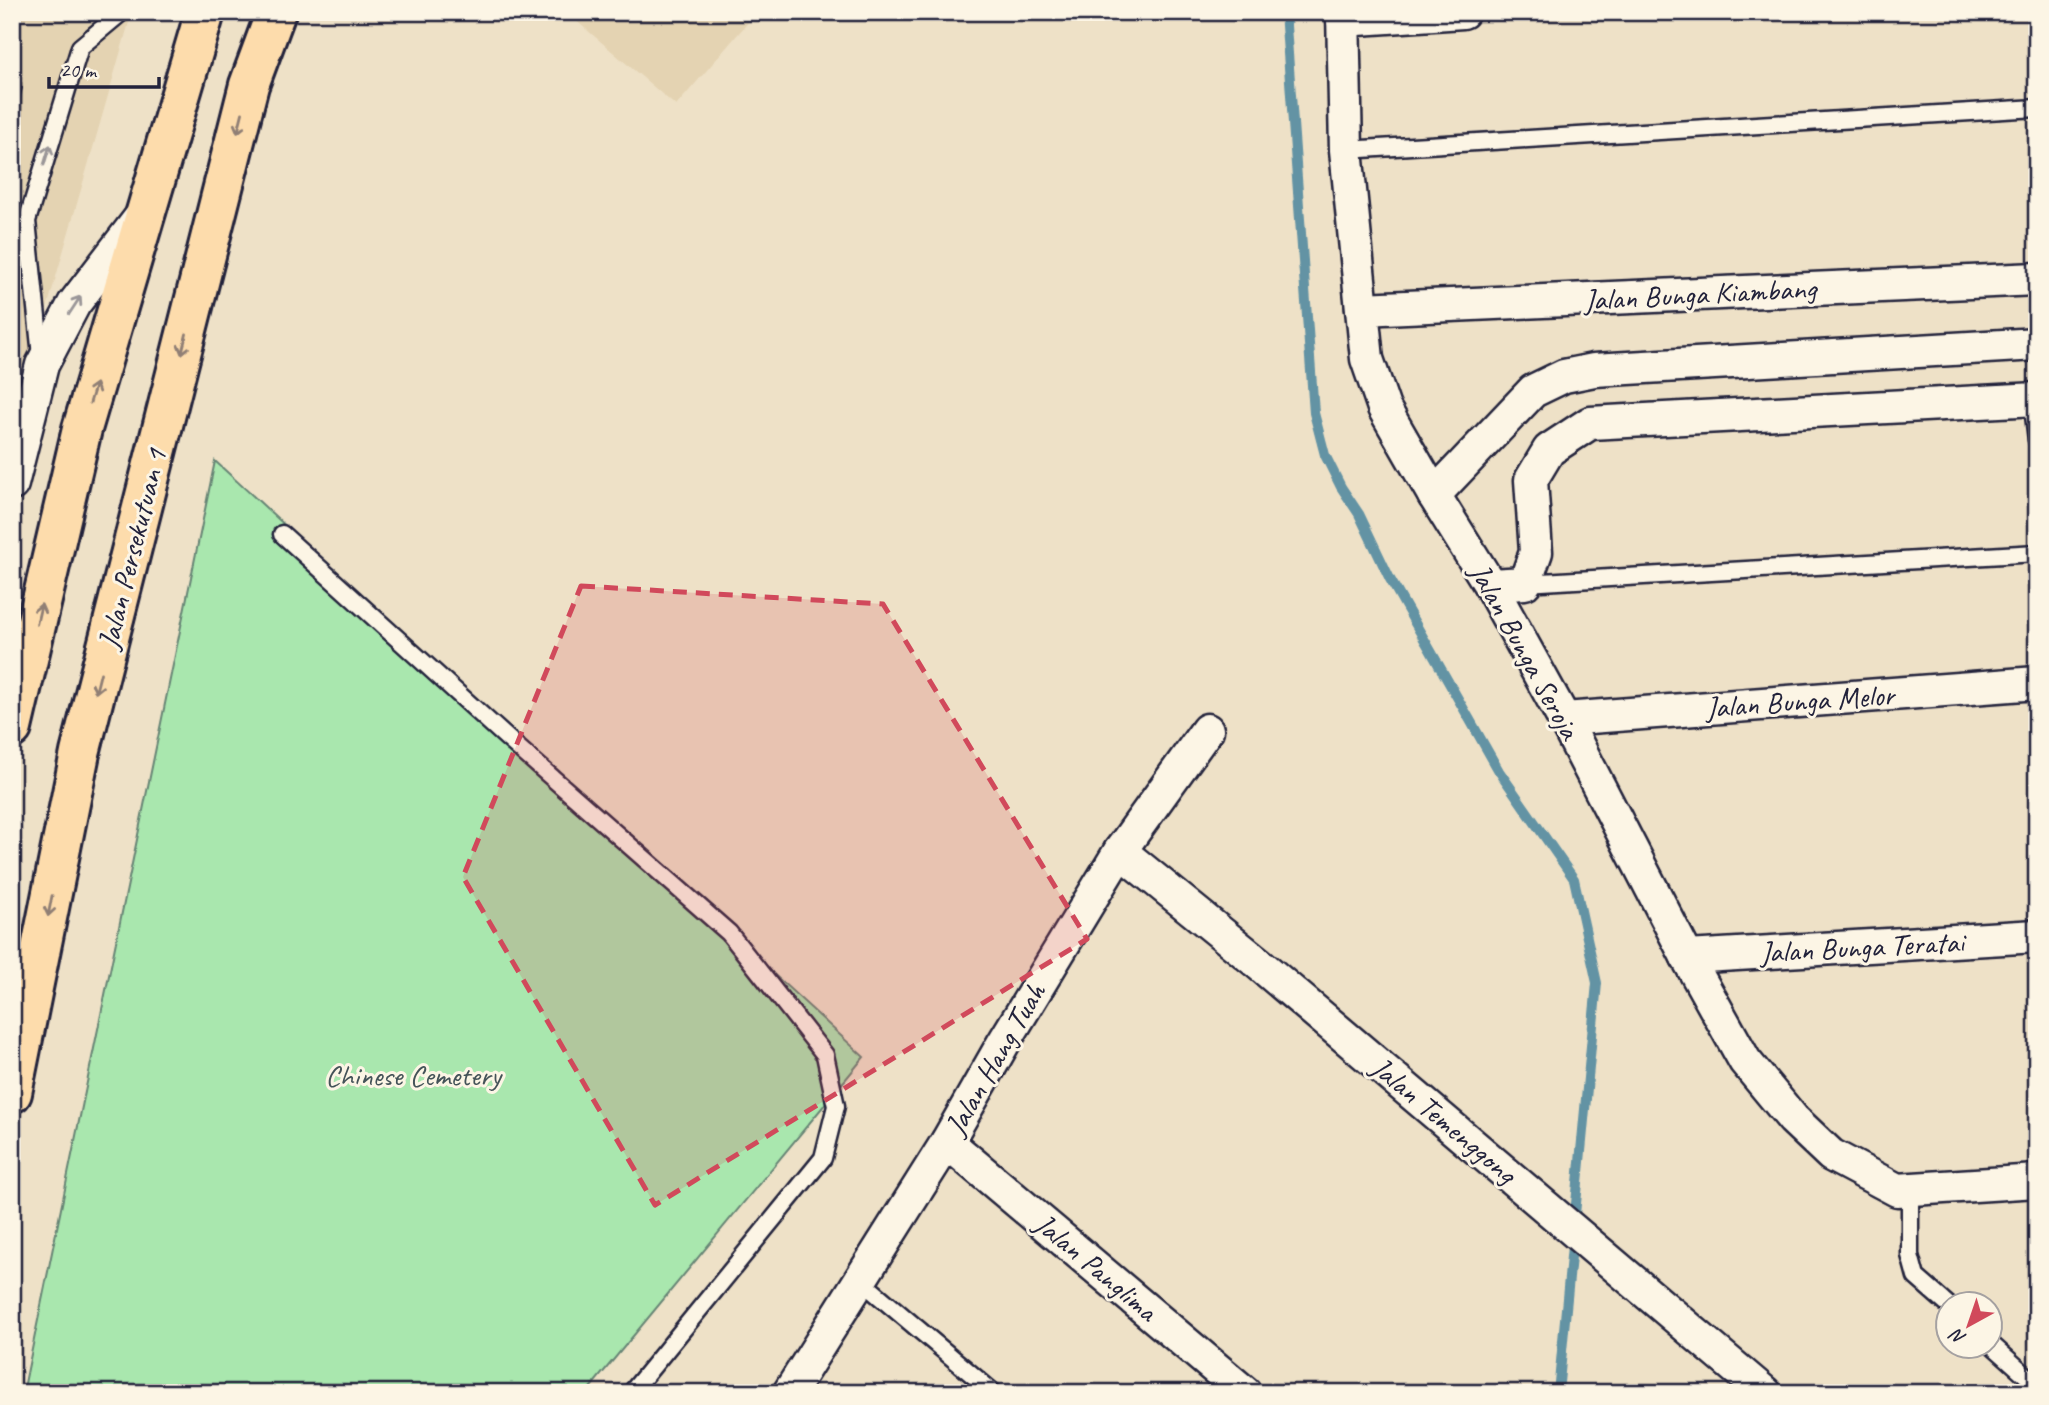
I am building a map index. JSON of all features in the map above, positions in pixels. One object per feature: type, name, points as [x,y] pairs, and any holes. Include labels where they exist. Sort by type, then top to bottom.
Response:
[{"type":"highway","points":[[12,728],[82,429],[205,12]]},
{"type":"highway","name":"Jalan Persekutuan 1","points":[[12,1093],[80,752],[249,85],[276,12]]},
{"type":"street","points":[[249,85],[298,12]]},
{"type":"street","points":[[1343,16],[1463,12]]},
{"type":"street","name":"Jalan Bunga Seroja","points":[[1343,16],[1346,150],[1367,359],[1384,408],[1490,585],[1745,1061],[1793,1119],[1831,1155],[1897,1190],[1910,1190]]},
{"type":"street","points":[[12,484],[42,365],[74,304],[149,206]]},
{"type":"street","name":"Jalan Bunga Kiambang","points":[[1362,309],[2037,279]]},
{"type":"street","points":[[1434,495],[1533,391],[1564,376],[1594,370],[2037,344]]},
{"type":"street","points":[[1490,585],[1525,583],[1536,552],[1531,480],[1549,450],[1590,423],[2035,399]]},
{"type":"street","name":"Jalan Bunga Melor","points":[[1564,719],[2037,683]]},
{"type":"street","name":"Jalan Hang Tuah","points":[[789,1393],[947,1142],[1004,1042],[1120,851],[1208,730]]},
{"type":"street","name":"Jalan Temenggong","points":[[1120,851],[1258,963],[1765,1393]]},
{"type":"street","name":"Jalan Bunga Teratai","points":[[1687,957],[2037,936]]},
{"type":"street","name":"Jalan Panglima","points":[[947,1142],[1245,1393]]},
{"type":"street","points":[[1910,1190],[2037,1181]]},
{"type":"lane","points":[[42,365],[27,221],[80,47],[122,12]]},
{"type":"lane","points":[[1346,150],[2037,108]]},
{"type":"lane","points":[[2035,399],[2037,440]]},
{"type":"lane","points":[[282,534],[507,738],[729,933],[825,1055],[836,1106],[823,1158],[631,1393]]},
{"type":"lane","points":[[1525,583],[2037,553]]},
{"type":"lane","points":[[1910,1190],[1910,1255],[1916,1277],[1934,1293]]},
{"type":"lane","points":[[860,1280],[994,1393]]},
{"type":"lane","points":[[2004,1356],[2037,1385]]},
{"type":"highlighted area","points":[[581,586],[883,604],[1087,939],[655,1205],[463,877]]},
{"type":"shaded area","points":[[12,12],[132,12],[12,430]]},
{"type":"shaded area","points":[[566,12],[757,12],[676,106]]},
{"type":"green space","name":"Chinese Cemetery","points":[[215,461],[864,1057],[586,1393],[23,1393]]},
{"type":"building","points":[[12,86],[22,88],[12,126]]},
{"type":"waterway","points":[[1285,12],[1314,413],[1325,455],[1341,487],[1359,514],[1390,579],[1499,771],[1574,879],[1597,983],[1558,1393]]}]
